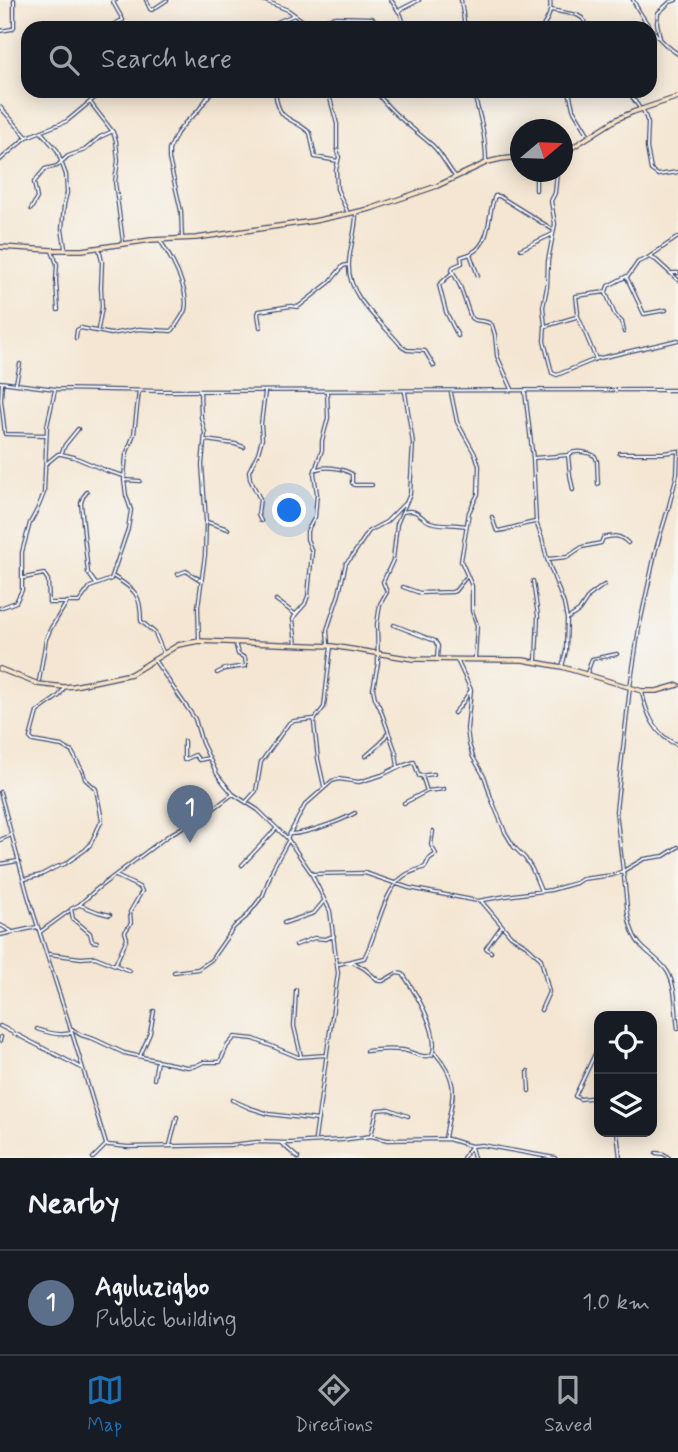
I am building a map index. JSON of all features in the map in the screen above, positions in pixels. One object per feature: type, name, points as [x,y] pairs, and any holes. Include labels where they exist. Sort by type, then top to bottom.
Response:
[{"type":"main road","points":[[573,146],[610,123],[678,97]]},
{"type":"main road","points":[[0,247],[66,250],[182,239],[303,223],[356,213],[426,190],[486,163],[510,158]]},
{"type":"main road","points":[[0,669],[38,684],[64,687],[131,674],[178,645],[199,641],[234,641],[330,646],[413,659],[536,661],[642,691],[657,691],[678,685]]},
{"type":"street","points":[[0,31],[14,27],[14,0]]},
{"type":"street","points":[[116,0],[113,1],[123,20],[121,21]]},
{"type":"street","points":[[146,0],[152,10],[166,0]]},
{"type":"street","points":[[263,0],[304,21]]},
{"type":"street","points":[[391,0],[404,21]]},
{"type":"street","points":[[398,12],[419,0]]},
{"type":"street","points":[[461,0],[464,21]]},
{"type":"street","points":[[547,21],[550,16],[551,0]]},
{"type":"street","points":[[633,0],[647,21]]},
{"type":"street","points":[[660,37],[658,13],[676,0]]},
{"type":"street","points":[[551,10],[580,17],[584,21]]},
{"type":"street","points":[[280,21],[295,14]]},
{"type":"street","points":[[316,21],[335,17],[372,18],[375,21]]},
{"type":"street","points":[[657,33],[678,54]]},
{"type":"street","points":[[0,160],[27,137],[67,121],[95,98]]},
{"type":"street","points":[[182,239],[181,211],[169,150],[185,122],[198,111],[207,98]]},
{"type":"street","points":[[277,98],[280,113],[310,133],[316,157],[339,161]]},
{"type":"street","points":[[330,98],[337,124],[337,189],[349,214]]},
{"type":"street","points":[[381,98],[392,112],[433,146],[456,177]]},
{"type":"street","points":[[475,98],[486,144],[486,163]]},
{"type":"street","points":[[571,98],[573,109],[589,137]]},
{"type":"street","points":[[633,98],[648,123],[647,148],[651,170],[661,175],[678,172]]},
{"type":"street","points":[[90,102],[113,132],[118,154],[116,182],[123,244]]},
{"type":"street","points":[[0,107],[27,137]]},
{"type":"street","points":[[41,132],[57,150],[67,181],[62,229],[66,250]]},
{"type":"street","points":[[31,209],[37,198],[34,184],[36,178],[45,169],[57,166],[68,156],[80,152],[100,137],[113,132]]},
{"type":"street","points":[[536,182],[536,190]]},
{"type":"street","points":[[556,182],[551,201],[554,232],[543,307],[545,349],[552,373],[562,373],[596,359],[678,340]]},
{"type":"street","points":[[513,391],[497,356],[492,325],[471,318],[453,267],[462,262],[461,257],[480,247],[487,233],[496,195],[554,232]]},
{"type":"street","points":[[356,213],[348,265],[352,284],[366,306],[402,347],[425,351],[434,366]]},
{"type":"street","points":[[520,249],[554,232]]},
{"type":"street","points":[[624,332],[622,322],[615,315],[606,292],[608,286],[631,274],[636,264],[678,237]]},
{"type":"street","points":[[76,338],[79,329],[111,334],[139,329],[173,330],[184,312],[185,301],[172,259],[160,239]]},
{"type":"street","points":[[97,331],[102,307],[102,262],[99,247]]},
{"type":"street","points":[[52,250],[57,264],[58,310]]},
{"type":"street","points":[[470,254],[478,275]]},
{"type":"street","points":[[648,257],[678,280]]},
{"type":"street","points":[[260,327],[259,311],[298,307],[330,282],[343,266],[348,265]]},
{"type":"street","points":[[453,272],[439,284],[446,312],[458,336]]},
{"type":"street","points":[[671,273],[678,273]]},
{"type":"street","points":[[626,277],[644,314],[666,310]]},
{"type":"street","points":[[596,359],[578,315],[576,296],[606,292]]},
{"type":"street","points":[[184,312],[190,315]]},
{"type":"street","points":[[545,326],[578,315]]},
{"type":"street","points":[[16,384],[20,364]]},
{"type":"street","points":[[46,435],[5,434],[1,382],[56,389],[139,390],[678,390]]},
{"type":"street","points":[[0,608],[16,602],[22,590],[22,552],[30,523],[44,493],[46,435],[56,389]]},
{"type":"street","points":[[113,577],[131,513],[124,478],[126,455],[134,434],[139,390]]},
{"type":"street","points":[[199,641],[198,607],[205,555],[206,521],[200,390]]},
{"type":"street","points":[[261,521],[258,515],[260,496],[249,475],[262,442],[265,391]]},
{"type":"street","points":[[296,644],[293,619],[303,608],[308,596],[312,552],[307,534],[315,517],[317,494],[314,478],[328,418],[327,391]]},
{"type":"street","points":[[398,767],[396,753],[373,689],[378,653],[377,624],[381,602],[387,592],[383,582],[393,561],[397,524],[410,494],[413,443],[405,391]]},
{"type":"street","points":[[451,391],[457,422],[478,466],[478,494],[469,512],[461,561],[472,586],[472,607],[477,625],[475,660]]},
{"type":"street","points":[[525,391],[533,458],[536,522],[567,619],[566,651],[562,667]]},
{"type":"street","points":[[61,454],[78,429]]},
{"type":"street","points":[[204,439],[244,447]]},
{"type":"street","points":[[533,458],[575,452],[591,454],[597,461],[598,484]]},
{"type":"street","points":[[619,453],[678,452],[676,488],[656,549],[639,628],[616,811],[628,916],[640,944],[667,971],[673,986],[678,1029]]},
{"type":"street","points":[[46,463],[61,454],[124,478],[140,481]]},
{"type":"street","points":[[568,454],[573,490]]},
{"type":"street","points":[[316,469],[331,467],[349,472],[354,485],[372,485]]},
{"type":"street","points":[[87,492],[82,499],[83,527],[88,573],[96,584]]},
{"type":"street","points":[[325,787],[318,760],[314,723],[324,708],[330,646],[327,630],[346,563],[369,531],[389,520],[405,503]]},
{"type":"street","points":[[402,513],[410,510],[434,523],[467,526]]},
{"type":"street","points":[[492,517],[498,531],[536,522]]},
{"type":"street","points":[[206,521],[229,529]]},
{"type":"street","points":[[547,559],[567,557],[582,547],[601,543],[603,538],[608,536],[618,536],[628,543]]},
{"type":"street","points":[[178,574],[186,571],[202,581]]},
{"type":"street","points":[[23,578],[44,574],[48,580],[49,603],[67,603],[79,602],[90,587],[113,577]]},
{"type":"street","points":[[403,587],[420,593],[452,592],[468,575]]},
{"type":"street","points":[[113,577],[137,595],[141,606],[141,621],[155,633],[164,655]]},
{"type":"street","points":[[533,581],[538,616],[536,661]]},
{"type":"street","points":[[567,619],[579,611],[589,596],[604,585]]},
{"type":"street","points":[[276,600],[295,614]]},
{"type":"street","points":[[38,684],[46,639],[67,603]]},
{"type":"street","points":[[394,625],[435,641],[438,646],[436,659]]},
{"type":"street","points":[[217,673],[246,666],[246,659],[238,654],[234,641]]},
{"type":"street","points":[[586,674],[592,659],[617,653]]},
{"type":"street","points":[[456,659],[471,690],[467,729],[473,757],[485,778],[505,832],[532,869],[541,891]]},
{"type":"street","points":[[154,660],[195,719],[199,737],[217,774],[233,794],[258,810],[288,839],[312,874],[330,911],[338,964],[337,981],[315,1141]]},
{"type":"street","points":[[24,879],[41,875],[62,865],[89,847],[102,820],[95,788],[85,779],[72,752],[62,746],[33,741],[30,737],[37,712],[59,696],[64,687]]},
{"type":"street","points":[[454,713],[471,690]]},
{"type":"street","points":[[642,691],[653,723],[665,739],[678,745]]},
{"type":"street","points":[[246,803],[256,791],[261,762],[289,723],[315,719]]},
{"type":"street","points":[[366,756],[388,734]]},
{"type":"street","points":[[184,741],[184,760],[195,755],[199,760],[209,758]]},
{"type":"street","points":[[174,972],[198,969],[211,960],[234,927],[246,917],[263,895],[289,834],[305,805],[325,787],[335,780],[359,782],[374,778],[414,762],[419,776],[434,774]]},
{"type":"street","points":[[422,775],[427,791]]},
{"type":"street","points":[[404,803],[427,791],[444,789]]},
{"type":"street","points":[[0,792],[38,927],[106,1145]]},
{"type":"street","points":[[40,932],[169,835],[208,813],[233,794]]},
{"type":"street","points":[[289,834],[318,829],[355,813]]},
{"type":"street","points":[[242,865],[277,828]]},
{"type":"street","points":[[338,964],[364,958],[377,921],[396,883],[408,873],[425,867],[428,860],[436,854],[431,845],[433,831]]},
{"type":"street","points":[[0,840],[12,834]]},
{"type":"street","points":[[312,874],[359,872],[467,900],[482,901],[559,888],[582,879],[613,875],[644,859],[664,856],[677,848]]},
{"type":"street","points":[[0,864],[19,860]]},
{"type":"street","points":[[115,876],[142,891],[130,912],[131,923],[126,929],[127,938],[115,965]]},
{"type":"street","points":[[284,923],[314,913],[326,900]]},
{"type":"street","points":[[482,901],[511,936],[535,952],[542,961],[549,992],[541,1010]]},
{"type":"street","points":[[79,905],[110,915]]},
{"type":"street","points":[[70,910],[73,919],[90,933],[92,941],[97,943]]},
{"type":"street","points":[[0,925],[13,932]]},
{"type":"street","points":[[491,952],[486,948],[502,926]]},
{"type":"street","points":[[0,935],[38,927]]},
{"type":"street","points":[[296,945],[317,937],[328,939],[334,936]]},
{"type":"street","points":[[48,954],[95,957],[130,971]]},
{"type":"street","points":[[351,961],[379,981],[397,973],[403,974],[425,1010],[434,1051],[449,1071],[453,1083],[453,1103],[445,1140]]},
{"type":"street","points":[[673,986],[678,985]]},
{"type":"street","points":[[296,990],[294,1026],[301,1056]]},
{"type":"street","points":[[140,1056],[151,1029],[154,1012]]},
{"type":"street","points":[[0,1026],[83,1069]]},
{"type":"street","points":[[70,1028],[111,1048],[187,1067],[204,1062],[220,1062],[227,1046],[238,1037],[254,1039],[289,1054],[327,1055]]},
{"type":"street","points":[[37,1029],[65,1035],[72,1033]]},
{"type":"street","points":[[366,1051],[393,1049],[425,1057],[432,1055],[434,1051]]},
{"type":"street","points":[[594,1057],[575,1096],[580,1099],[594,1098]]},
{"type":"street","points":[[154,1079],[157,1061]]},
{"type":"street","points":[[528,1071],[529,1091]]},
{"type":"street","points":[[232,1100],[269,1114],[318,1120]]},
{"type":"street","points":[[371,1136],[377,1110],[389,1110],[408,1116]]},
{"type":"street","points":[[170,1145],[177,1117]]},
{"type":"street","points":[[106,1145],[230,1145],[342,1140],[371,1136],[387,1140],[448,1139],[471,1146],[482,1145],[555,1158]]},
{"type":"street","points":[[618,1137],[621,1158]]},
{"type":"street","points":[[280,1143],[298,1158]]},
{"type":"street","points":[[93,1158],[106,1145]]},
{"type":"street","points":[[463,1158],[471,1146]]},
{"type":"street","points":[[471,1146],[474,1158]]},
{"type":"street","points":[[656,1153],[669,1158]]},
{"type":"place","name":"Aguluzigbo","points":[[190,843]]}]
